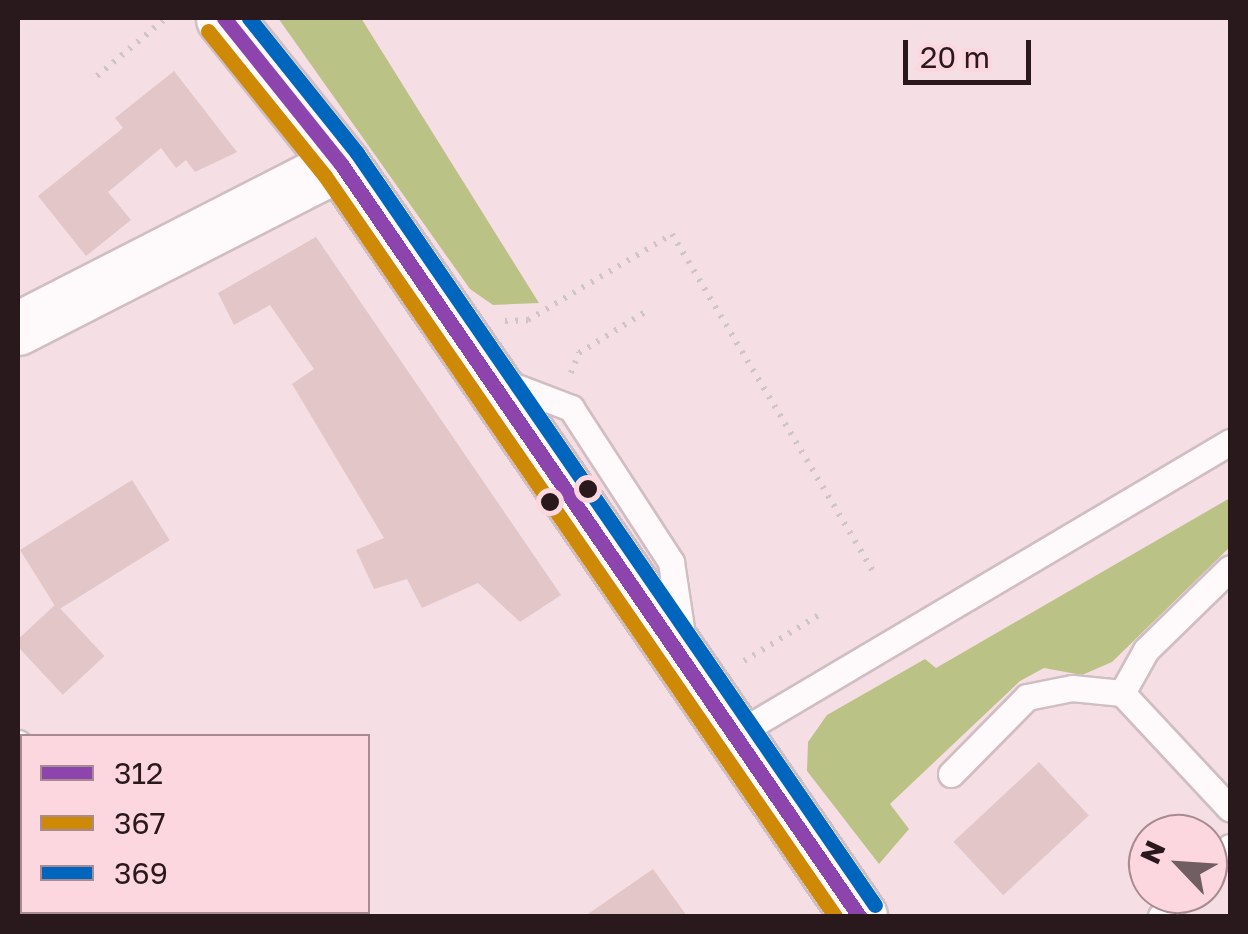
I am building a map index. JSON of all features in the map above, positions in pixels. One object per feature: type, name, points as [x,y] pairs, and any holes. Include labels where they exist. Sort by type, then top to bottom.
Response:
[{"type":"street","points":[[224,18],[341,164],[859,916]]},
{"type":"street","points":[[18,329],[341,164]]},
{"type":"lane","points":[[735,735],[1230,442]]},
{"type":"lane","points":[[1122,693],[1146,650],[1230,568]]},
{"type":"lane","points":[[951,774],[1027,697],[1072,688],[1122,693],[1230,808]]},
{"type":"path","points":[[97,76],[166,18]]},
{"type":"path","points":[[491,316],[528,320],[672,234],[876,576]]},
{"type":"green space","points":[[278,18],[361,18],[539,303],[493,305],[470,289]]},
{"type":"green space","points":[[1230,498],[1230,547],[1112,662],[1082,675],[1044,668],[1020,681],[890,804],[909,829],[879,864],[807,771],[808,742],[827,715],[925,659],[936,668]]},
{"type":"building","points":[[174,71],[237,152],[195,172],[186,160],[176,168],[161,148],[108,192],[131,220],[86,256],[38,196],[123,128],[115,118]]},
{"type":"building","points":[[316,237],[561,595],[520,622],[478,583],[422,608],[407,579],[374,589],[356,550],[384,538],[292,384],[314,369],[270,305],[234,325],[218,293]]},
{"type":"building","points":[[132,480],[170,540],[58,610],[20,550]]},
{"type":"building","points":[[56,604],[104,656],[63,695],[18,647],[18,639]]},
{"type":"building","points":[[1039,762],[1089,815],[1003,895],[953,842]]},
{"type":"building","points":[[653,869],[687,916],[585,916]]},
{"type":"transit line","name":"312","points":[[224,18],[341,164],[859,916]]},
{"type":"transit line","name":"369","points":[[249,18],[357,153],[875,905]]},
{"type":"transit line","name":"367","points":[[208,31],[325,176],[835,916]]}]
